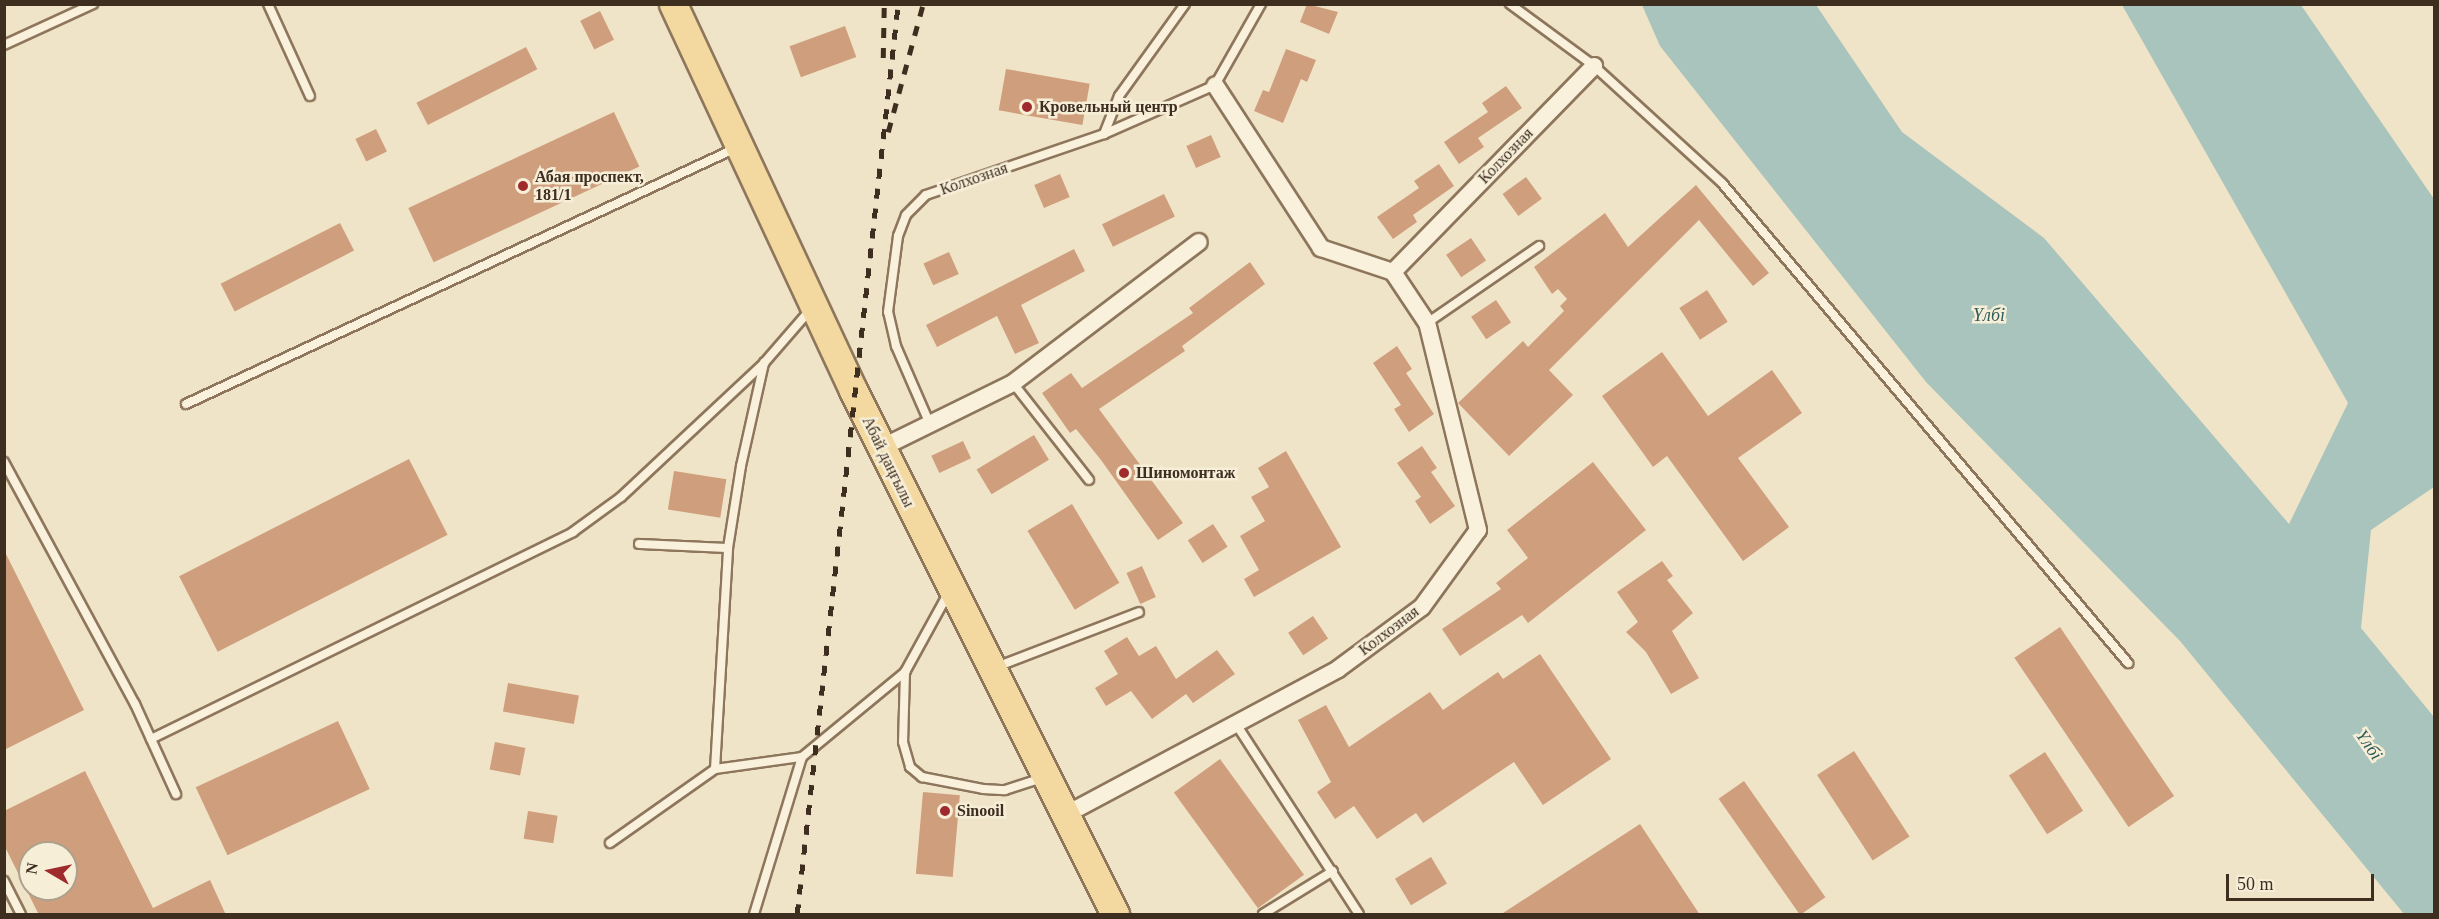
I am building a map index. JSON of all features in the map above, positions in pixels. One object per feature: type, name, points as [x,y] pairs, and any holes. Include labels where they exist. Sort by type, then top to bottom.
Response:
[{"type":"main road","name":"Абай даңғылы","points":[[673,4],[881,448],[1043,778],[1065,815],[1115,915]]},
{"type":"street","name":"Колхозная","points":[[1065,815],[1338,669],[1422,607],[1478,530],[1427,323],[1394,272],[1594,66]]},
{"type":"street","points":[[1215,85],[1321,249],[1394,272]]},
{"type":"street","points":[[881,448],[928,422],[1013,383],[1199,242]]},
{"type":"lane","points":[[4,45],[93,4]]},
{"type":"lane","points":[[268,4],[310,96]]},
{"type":"lane","points":[[1104,134],[1119,96],[1185,4]]},
{"type":"lane","points":[[1215,85],[1261,4]]},
{"type":"lane","points":[[1510,4],[1594,66],[1722,183],[2128,663]]},
{"type":"lane","name":"Колхозная","points":[[928,422],[896,346],[888,312],[898,236],[906,215],[926,195],[1104,134],[1215,85]]},
{"type":"lane","points":[[186,404],[740,146]]},
{"type":"lane","points":[[1427,323],[1539,246]]},
{"type":"lane","points":[[151,739],[573,532],[621,497],[764,363],[814,305]]},
{"type":"lane","points":[[715,769],[728,548],[764,363]]},
{"type":"lane","points":[[1013,383],[1089,480]]},
{"type":"lane","points":[[4,462],[151,739],[176,794]]},
{"type":"lane","points":[[639,544],[728,548]]},
{"type":"lane","points":[[610,843],[715,769],[802,757],[905,672],[950,589]]},
{"type":"lane","points":[[990,669],[1139,612]]},
{"type":"lane","points":[[905,672],[903,742],[910,767],[922,777],[1005,790],[1043,778]]},
{"type":"lane","points":[[1236,724],[1333,871],[1359,915]]},
{"type":"lane","points":[[754,915],[802,757]]},
{"type":"lane","points":[[1263,915],[1333,871]]},
{"type":"lane","points":[[4,881],[21,915]]},
{"type":"water","name":"Үлбі","points":[[1642,5],[1816,5],[1902,132],[2044,238],[2289,524],[2348,403],[2122,5],[2301,5],[2434,199],[2434,487],[2371,530],[2361,628],[2434,717],[2434,914],[2404,914],[2180,641],[1926,382],[1660,46]]},
{"type":"building","points":[[1307,4],[1338,12],[1329,34],[1300,22]]},
{"type":"building","points":[[600,11],[614,40],[594,49],[580,21]]},
{"type":"building","points":[[845,26],[856,57],[801,77],[790,46]]},
{"type":"building","points":[[526,47],[537,69],[428,125],[416,103]]},
{"type":"building","points":[[1286,49],[1316,60],[1307,82],[1301,79],[1283,123],[1254,111],[1263,90],[1269,92]]},
{"type":"building","points":[[1006,69],[1090,84],[1082,125],[999,110]]},
{"type":"building","points":[[1506,86],[1522,108],[1478,138],[1484,147],[1459,164],[1444,142],[1488,112],[1482,103]]},
{"type":"building","name":"Абая проспект, 181/1","points":[[614,112],[639,166],[434,262],[408,208]]},
{"type":"building","points":[[376,129],[387,151],[366,162],[355,139]]},
{"type":"building","points":[[1211,135],[1221,157],[1196,168],[1186,146]]},
{"type":"building","points":[[1439,164],[1454,186],[1413,215],[1417,222],[1393,239],[1377,217],[1419,188],[1414,181]]},
{"type":"building","points":[[1060,174],[1070,197],[1044,208],[1034,185]]},
{"type":"building","points":[[1526,177],[1542,199],[1518,216],[1503,194]]},
{"type":"building","points":[[1696,185],[1769,273],[1753,286],[1699,220],[1549,370],[1573,395],[1509,456],[1458,403],[1523,341],[1528,347],[1564,311],[1560,306],[1567,299],[1558,289],[1552,294],[1534,267],[1605,213],[1628,247]]},
{"type":"building","points":[[1164,194],[1175,216],[1113,247],[1102,224]]},
{"type":"building","points":[[340,223],[354,251],[235,311],[221,284]]},
{"type":"building","points":[[1471,238],[1486,260],[1461,277],[1446,255]]},
{"type":"building","points":[[1074,249],[1085,271],[1021,305],[1039,343],[1015,354],[997,316],[937,347],[926,325]]},
{"type":"building","points":[[949,252],[959,274],[933,285],[923,263]]},
{"type":"building","points":[[1250,262],[1265,284],[1182,346],[1185,351],[1099,409],[1183,523],[1158,540],[1101,460],[1076,429],[1070,433],[1042,393],[1071,373],[1082,388],[1193,313],[1189,308]]},
{"type":"building","points":[[1707,290],[1728,322],[1700,340],[1679,308]]},
{"type":"building","points":[[1496,300],[1511,322],[1486,339],[1471,317]]},
{"type":"building","points":[[1397,346],[1412,369],[1406,373],[1434,414],[1409,432],[1394,409],[1401,405],[1373,363]]},
{"type":"building","points":[[1662,352],[1708,416],[1772,370],[1802,413],[1738,458],[1789,527],[1743,561],[1667,456],[1653,467],[1602,396]]},
{"type":"building","points":[[1034,435],[1049,460],[992,494],[977,470]]},
{"type":"building","points":[[963,441],[971,458],[939,473],[931,456]]},
{"type":"building","points":[[1422,446],[1437,468],[1431,472],[1455,506],[1430,524],[1415,501],[1421,497],[1397,463]]},
{"type":"building","points":[[1286,451],[1341,547],[1254,597],[1244,579],[1259,570],[1240,536],[1265,521],[1251,497],[1269,487],[1258,468]]},
{"type":"building","points":[[409,459],[448,535],[218,652],[179,576]]},
{"type":"building","points":[[1593,462],[1646,530],[1528,623],[1522,615],[1460,656],[1442,629],[1501,589],[1496,583],[1528,558],[1507,530]]},
{"type":"building","points":[[674,471],[726,479],[720,518],[668,510]]},
{"type":"building","points":[[1072,504],[1119,583],[1075,610],[1027,531]]},
{"type":"building","points":[[1213,524],[1228,547],[1203,563],[1188,540]]},
{"type":"building","points":[[4,550],[84,710],[4,750]]},
{"type":"building","points":[[1662,561],[1673,576],[1667,580],[1693,613],[1672,631],[1699,678],[1671,694],[1646,652],[1626,632],[1638,622],[1617,592]]},
{"type":"building","points":[[1142,566],[1156,597],[1140,604],[1126,573]]},
{"type":"building","points":[[1313,616],[1328,638],[1303,655],[1288,633]]},
{"type":"building","points":[[2060,627],[2174,796],[2128,827],[2014,658]]},
{"type":"building","points":[[1127,637],[1139,656],[1156,646],[1176,679],[1217,650],[1235,674],[1193,703],[1186,694],[1152,719],[1131,691],[1106,706],[1095,688],[1118,674],[1104,651]]},
{"type":"building","points":[[1540,654],[1611,759],[1543,805],[1514,762],[1423,823],[1416,813],[1377,839],[1354,806],[1335,819],[1317,792],[1331,782],[1298,720],[1326,705],[1349,747],[1430,692],[1443,710],[1498,672],[1503,679]]},
{"type":"building","points":[[508,683],[579,696],[574,724],[503,712]]},
{"type":"building","points":[[338,721],[370,789],[227,855],[196,787]]},
{"type":"building","points":[[495,742],[525,748],[520,775],[490,769]]},
{"type":"building","points":[[1854,751],[1910,837],[1873,861],[1817,775]]},
{"type":"building","points":[[2045,752],[2083,811],[2047,834],[2009,775]]},
{"type":"building","points":[[1220,759],[1304,875],[1258,908],[1174,793]]},
{"type":"building","points":[[85,771],[153,908],[210,880],[226,915],[39,915],[32,901],[78,901],[78,841],[18,841],[18,873],[4,845],[4,811]]},
{"type":"building","points":[[1744,781],[1825,897],[1799,914],[1719,799]]},
{"type":"building","points":[[923,792],[960,795],[953,877],[916,874]]},
{"type":"building","points":[[528,811],[558,816],[553,843],[524,839]]},
{"type":"building","points":[[1640,824],[1700,915],[1500,915]]},
{"type":"building","points":[[1431,857],[1447,884],[1411,905],[1395,879]]},
{"type":"railway","points":[[883,58],[884,4]]},
{"type":"railway","points":[[797,914],[898,4]]},
{"type":"railway","points":[[888,132],[923,4]]},
{"type":"place","name":"Кровельный центр","points":[[1027,107]]},
{"type":"place","name":"Абая проспект, 181/1","points":[[523,186]]},
{"type":"place","name":"Шиномонтаж","points":[[1124,473]]},
{"type":"place","name":"Sinooil","points":[[945,811]]}]
